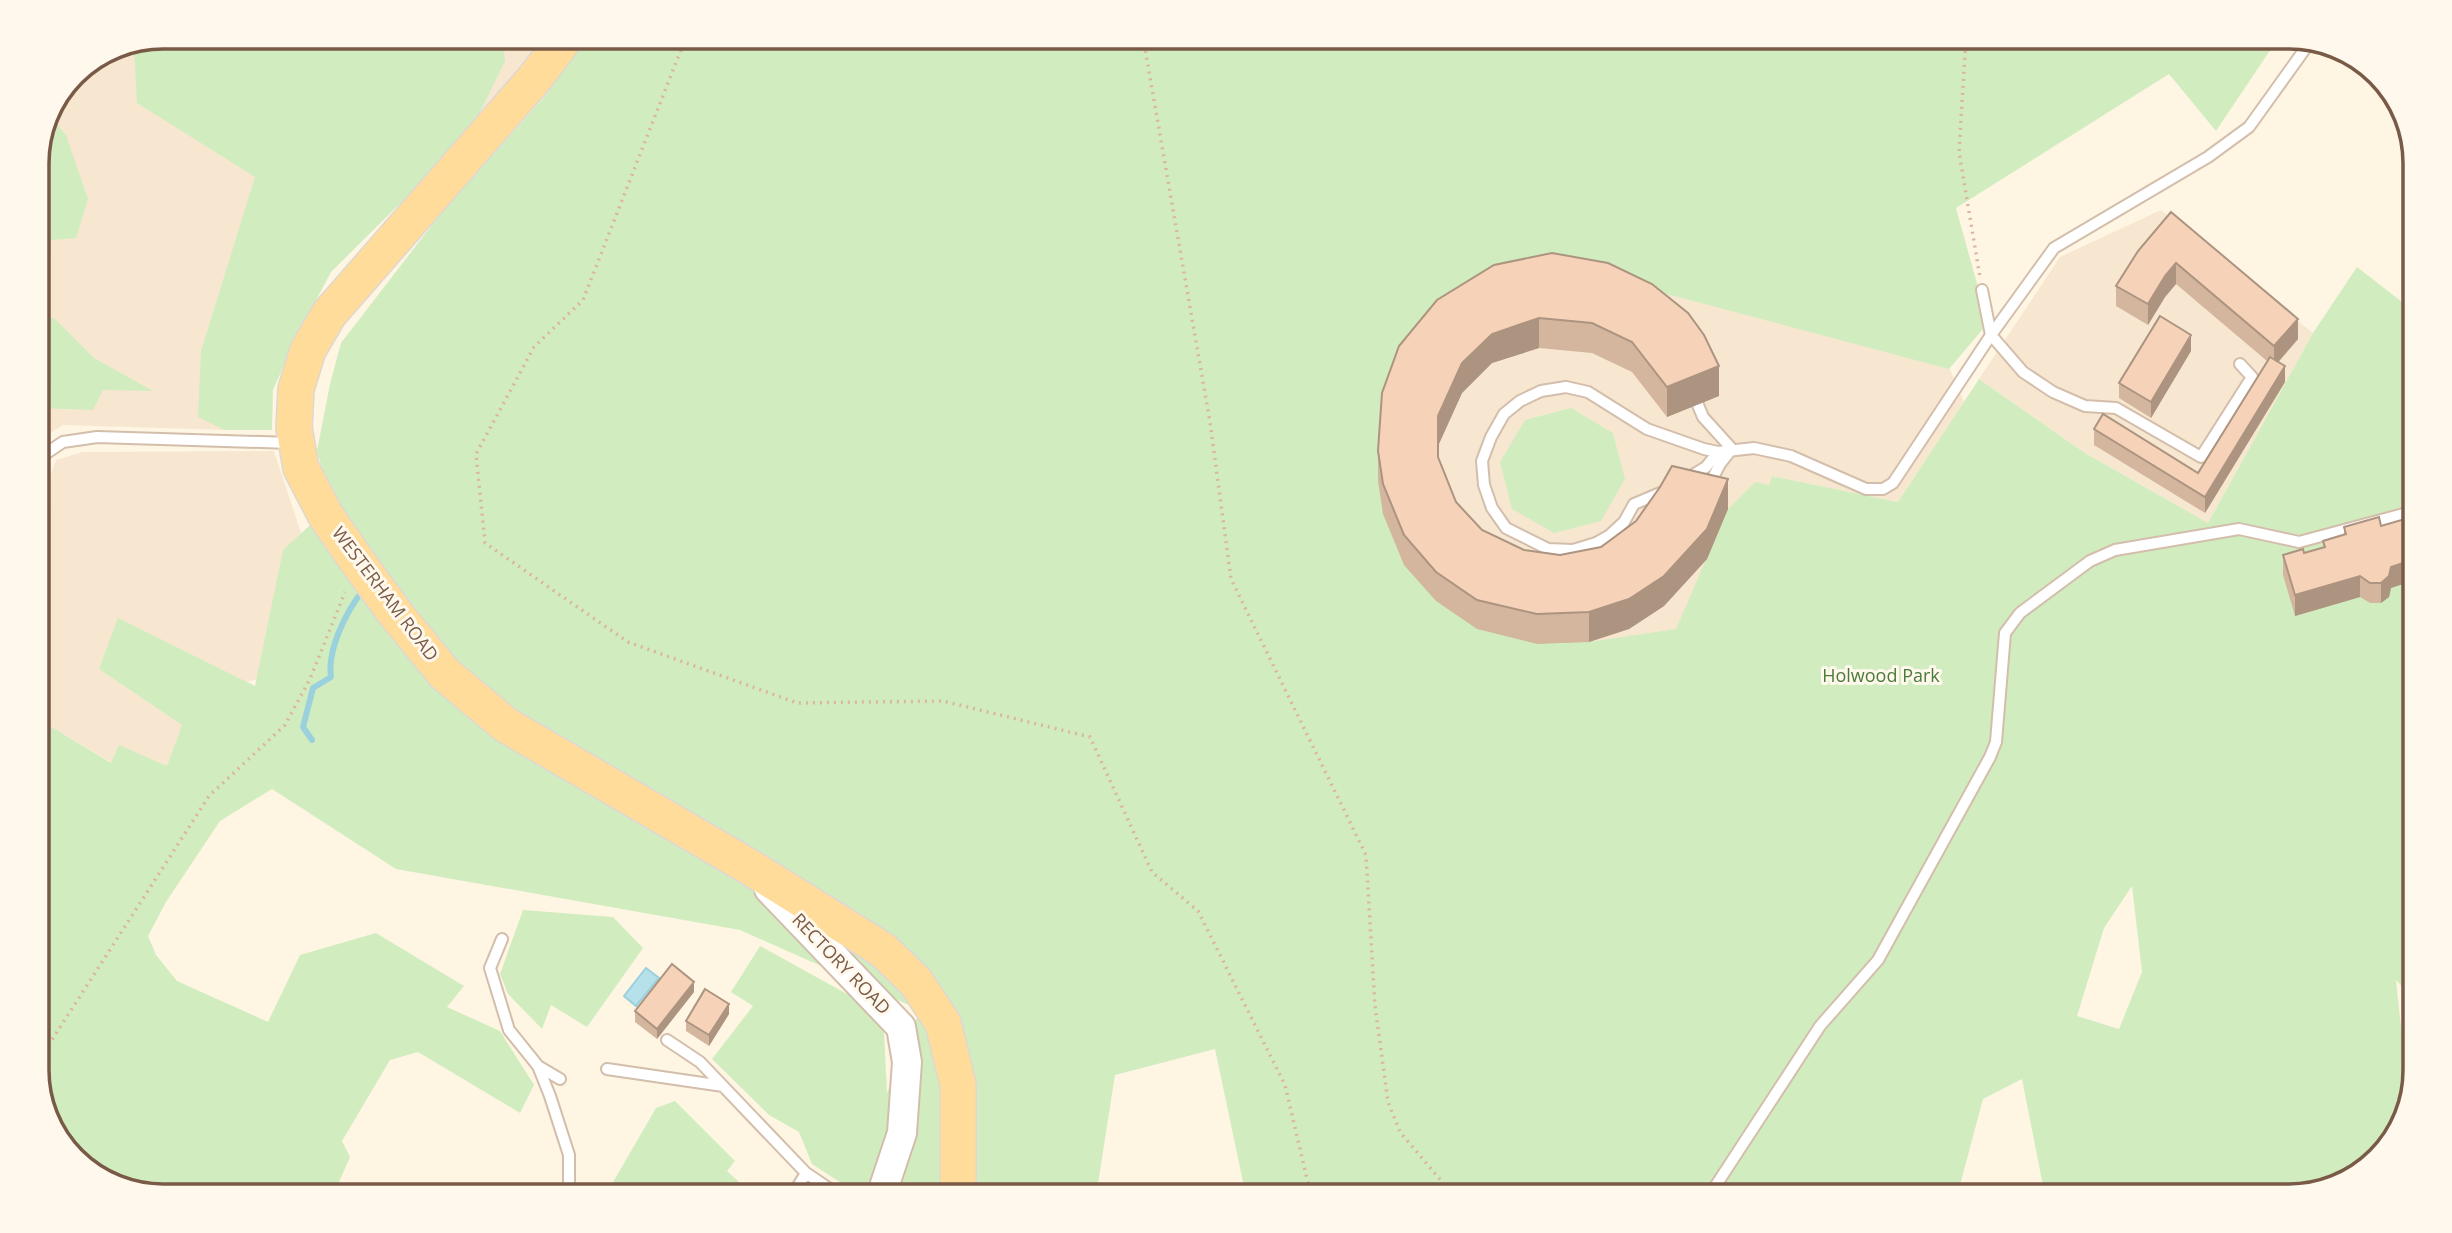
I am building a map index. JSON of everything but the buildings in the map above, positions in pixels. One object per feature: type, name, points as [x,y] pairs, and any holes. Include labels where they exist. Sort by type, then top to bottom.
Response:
[{"type":"main road","name":"WESTERHAM ROAD","points":[[557,49],[535,78],[329,314],[308,350],[296,389],[294,428],[301,468],[326,516],[395,613],[444,673],[506,725],[748,866],[883,950],[916,982],[943,1023],[958,1084],[958,1184]]},
{"type":"street","name":"RECTORY ROAD","points":[[748,866],[901,1027],[907,1062],[902,1133],[885,1184]]},
{"type":"lane","points":[[1718,452],[1706,467],[1678,485],[1634,504],[1624,522],[1610,535],[1597,543],[1573,550],[1548,549],[1506,528],[1492,508],[1482,461],[1503,414],[1520,401],[1541,391],[1566,387],[1588,392],[1628,418],[1665,436],[1718,452],[1754,448],[1791,456],[1866,489],[1883,489],[1894,483],[1991,335],[2054,248],[2208,157],[2249,127],[2304,50]]},
{"type":"lane","points":[[1982,290],[1991,335],[2023,372],[2053,392],[2085,406],[2116,408],[2201,457],[2252,377],[2240,364]]},
{"type":"lane","points":[[1698,405],[1703,416],[1732,449]]},
{"type":"lane","points":[[49,451],[62,442],[97,437],[297,443]]},
{"type":"lane","points":[[1703,503],[1710,482],[1732,449]]},
{"type":"lane","points":[[1717,1184],[1820,1026],[1878,960],[1990,757],[1996,742],[2005,633],[2020,613],[2090,561],[2115,550],[2239,529],[2299,542],[2403,513]]},
{"type":"lane","points":[[502,939],[490,968],[509,1030],[538,1066],[551,1096],[569,1155],[569,1184]]},
{"type":"lane","points":[[667,1040],[700,1062],[806,1172],[822,1184]]},
{"type":"lane","points":[[538,1066],[560,1080]]},
{"type":"lane","points":[[607,1069],[723,1086]]},
{"type":"lane","points":[[799,1184],[806,1172]]},
{"type":"path","points":[[681,49],[583,300],[534,347],[476,454],[485,544],[628,642],[797,703],[943,701],[1090,737],[1152,872],[1198,911],[1285,1086],[1308,1184]]},
{"type":"path","points":[[1145,49],[1210,422],[1231,579],[1366,855],[1374,1006],[1388,1102],[1400,1132],[1444,1184]]},
{"type":"path","points":[[1965,49],[1959,152],[1982,290]]},
{"type":"path","points":[[49,1044],[209,796],[285,726],[310,679],[346,587]]},
{"type":"shaded area","points":[[161,49],[286,137],[225,430],[63,425],[49,434],[49,155],[53,133],[72,93],[88,77],[106,64],[126,55]]},
{"type":"shaded area","points":[[395,49],[538,49],[485,114]]},
{"type":"shaded area","points":[[2161,210],[2313,333],[2208,523],[2085,453],[1979,379],[2060,257]]},
{"type":"shaded area","points":[[1524,242],[1945,358],[1964,402],[1898,502],[1772,476],[1762,511],[1716,631],[1469,653],[1356,289]]},
{"type":"shaded area","points":[[274,451],[304,542],[273,675],[239,684],[166,802],[112,763],[49,725],[49,479],[56,460],[83,452]]},
{"type":"green space","points":[[504,49],[505,61],[469,135],[331,272],[296,338],[273,390],[272,430],[225,430],[198,417],[201,351],[255,177],[137,103],[134,53],[148,50]]},
{"type":"green space","name":"Holwood Park","points":[[579,49],[2271,49],[2216,131],[2169,74],[1956,208],[1988,323],[1949,369],[1663,293],[1552,283],[1390,396],[1477,629],[1589,642],[1676,629],[1728,509],[1755,482],[1769,485],[1772,476],[1898,502],[1979,379],[2085,453],[2208,523],[2313,333],[2357,267],[2403,303],[2403,987],[2396,980],[2403,1070],[2401,1093],[2391,1121],[2375,1145],[2353,1165],[2326,1178],[2304,1183],[2043,1184],[2022,1079],[1983,1099],[1960,1184],[1243,1184],[1215,1049],[1115,1075],[1098,1184],[843,1184],[812,1164],[799,1132],[769,1115],[712,1059],[753,1006],[731,992],[760,946],[865,1004],[884,1033],[887,1093],[920,1010],[740,930],[396,869],[272,789],[220,821],[166,902],[148,936],[156,955],[177,981],[268,1022],[300,955],[376,933],[464,986],[447,1007],[500,1031],[534,1085],[520,1113],[418,1052],[390,1060],[342,1141],[350,1157],[338,1184],[162,1184],[133,1180],[112,1172],[88,1156],[68,1134],[51,1093],[49,725],[111,763],[119,745],[167,766],[182,725],[99,669],[118,618],[255,686],[283,550],[332,505],[317,451],[341,343],[442,212],[545,96]],"holes":[[[2132,886],[2142,972],[2119,1029],[2077,1016],[2104,928]]]},
{"type":"green space","points":[[56,124],[66,135],[88,199],[76,238],[49,240],[49,155]]},
{"type":"green space","points":[[49,317],[54,318],[94,358],[153,391],[103,390],[93,410],[49,408]]},
{"type":"green space","points":[[1571,408],[1613,433],[1625,479],[1601,521],[1554,533],[1512,509],[1500,462],[1525,420]]},
{"type":"green space","points":[[523,910],[613,917],[643,948],[587,1027],[551,1005],[542,1029],[508,994],[500,974]]},
{"type":"green space","points":[[675,1101],[735,1161],[727,1171],[741,1184],[612,1184],[656,1108]]},
{"type":"water","points":[[646,968],[659,978],[636,1006],[624,996]]},
{"type":"waterway","points":[[312,740],[303,727],[313,688],[331,677],[332,655],[339,632],[363,590]]}]
